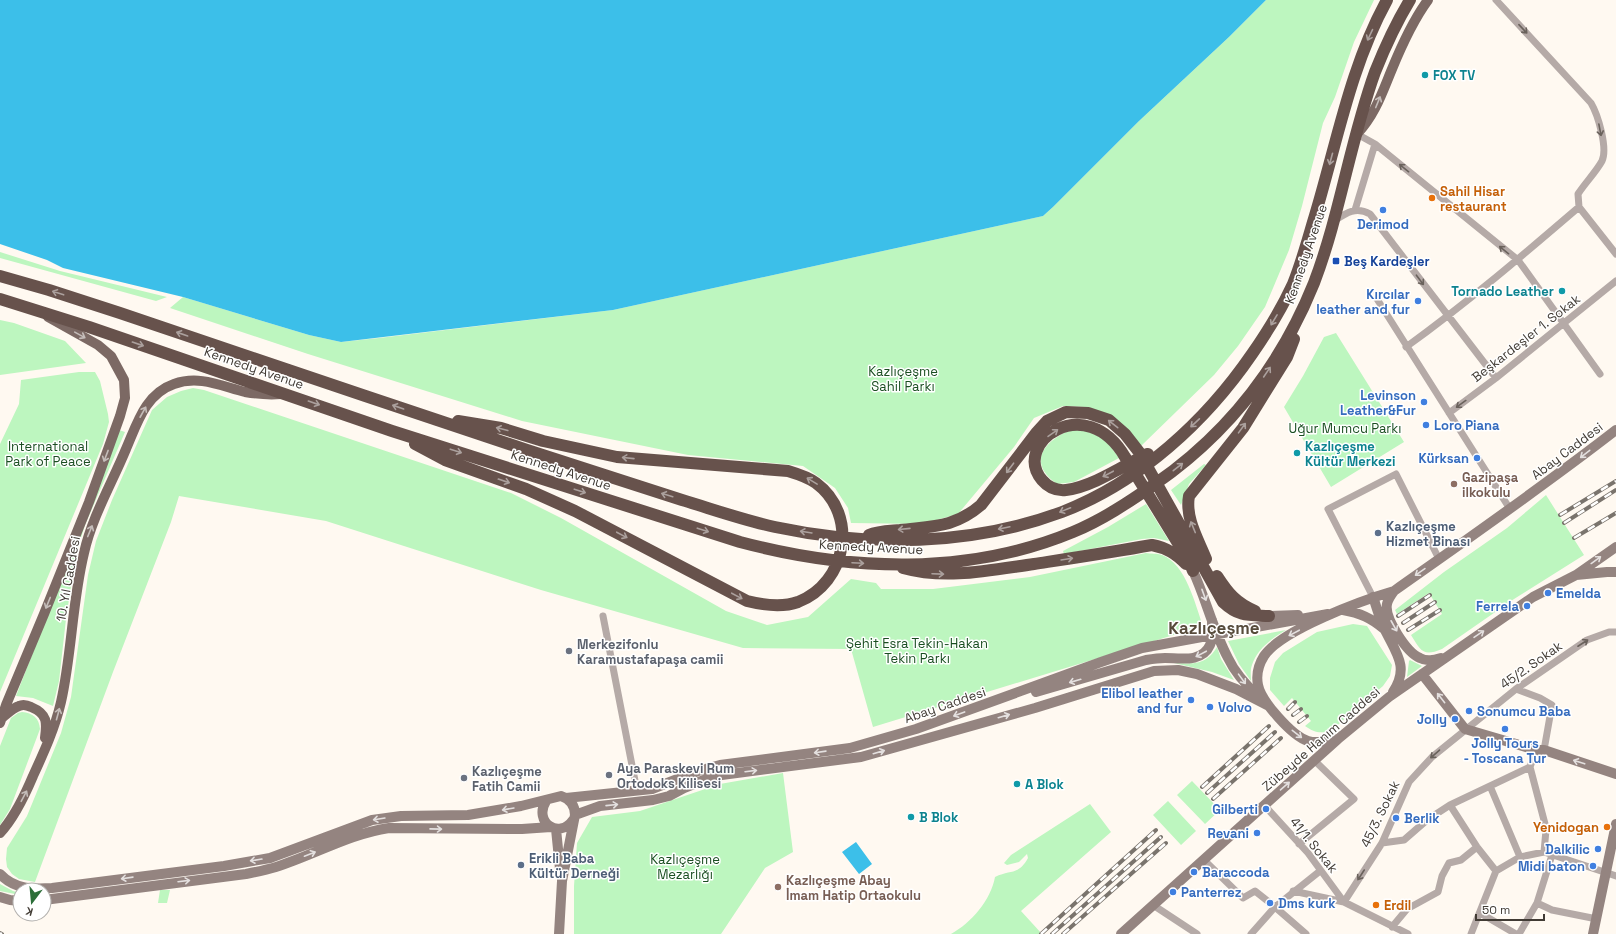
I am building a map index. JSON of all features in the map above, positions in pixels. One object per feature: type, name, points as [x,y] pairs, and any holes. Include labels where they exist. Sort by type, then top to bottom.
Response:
[{"type":"highway","name":"Kennedy Avenue","points":[[0,276],[120,313],[435,419],[737,517],[798,531],[858,539],[910,540],[980,533],[1042,519],[1065,511],[1108,490],[1137,471],[1169,446],[1222,395],[1276,318],[1296,276],[1359,62],[1368,38],[1387,0]]},
{"type":"highway","name":"Kennedy Avenue","points":[[0,299],[34,309],[392,431],[740,542],[772,550],[826,560],[887,564],[939,564],[969,561],[1025,549],[1076,531],[1118,508],[1183,463],[1229,419],[1267,373],[1292,331],[1303,309],[1314,281],[1333,221],[1375,74],[1394,30],[1410,0]]},
{"type":"highway","points":[[1269,616],[1242,606],[1224,588],[1206,559],[1188,515],[1188,505],[1189,496],[1243,428],[1287,357],[1300,322],[1303,309]]},
{"type":"highway","points":[[858,539],[887,531],[940,526],[958,521],[971,514],[982,505],[1047,421],[1066,412],[1088,413],[1109,420],[1125,434],[1139,452],[1193,571]]},
{"type":"highway","points":[[392,431],[445,460],[526,489],[593,519],[747,601],[778,606],[797,602],[816,591],[826,583],[835,568],[842,549],[843,529],[837,509],[823,489],[815,482],[788,471],[617,456],[543,441],[501,428],[468,422],[435,419]]},
{"type":"highway","points":[[1169,446],[1147,454],[1087,485],[1069,489],[1054,489],[1044,483],[1037,475],[1034,465],[1035,456],[1040,444],[1059,428],[1069,425],[1090,426],[1107,434],[1117,445],[1125,457],[1168,515],[1223,602],[1232,610],[1243,614],[1269,616]]},
{"type":"highway","points":[[887,564],[918,572],[941,574],[979,572],[1152,546],[1164,547],[1175,553],[1193,571]]},
{"type":"main road","points":[[1357,134],[1370,119],[1377,106],[1395,61],[1428,0]]},
{"type":"main road","name":"10. Yıl Caddesi","points":[[1,720],[88,502],[120,416],[125,398],[124,380],[111,356],[105,350],[34,309]]},
{"type":"main road","name":"10. Yıl Caddesi","points":[[1,833],[26,793],[45,750],[61,701],[79,577],[88,536],[136,424],[148,403],[156,395],[173,384],[184,381],[198,380],[247,392],[267,395],[286,394]]},
{"type":"main road","name":"Abay Caddesi","points":[[566,798],[652,789],[698,770],[720,765],[850,748],[916,729],[1142,648],[1255,629],[1343,610],[1394,590],[1510,509],[1616,430]]},
{"type":"main road","name":"Zübeyde Hanım Caddesi","points":[[1121,934],[1338,739],[1389,697],[1533,597],[1576,575],[1616,547]]},
{"type":"main road","points":[[1193,571],[1204,594],[1212,620],[1228,659],[1246,684],[1269,706]]},
{"type":"main road","points":[[1576,575],[1616,572]]},
{"type":"main road","points":[[1394,590],[1387,604],[1387,609],[1394,627],[1405,645],[1413,654],[1427,660],[1447,656]]},
{"type":"main road","points":[[1373,597],[1385,631],[1396,650],[1401,665],[1398,684],[1389,697]]},
{"type":"main road","points":[[1343,610],[1356,612],[1369,617],[1385,631]]},
{"type":"main road","points":[[1269,616],[1328,614]]},
{"type":"main road","name":"Abay Caddesi","points":[[1328,614],[1282,640],[1265,654],[1260,663],[1257,675],[1258,686],[1269,706],[1297,735],[1308,741],[1322,742],[1338,739]]},
{"type":"main road","points":[[995,701],[1041,691],[1146,660],[1163,658],[1189,659],[1199,656],[1206,653],[1211,644],[1212,620]]},
{"type":"main road","name":"Abay Caddesi","points":[[574,818],[600,806],[653,800],[669,796],[714,776],[861,757],[1020,712],[1154,671],[1178,670],[1197,674],[1236,689],[1269,706]]},
{"type":"main road","points":[[1422,674],[1465,729],[1540,750],[1616,774]]},
{"type":"main road","points":[[1,720],[14,708],[24,705],[37,709],[42,713],[45,719],[45,750]]},
{"type":"main road","points":[[0,874],[14,884],[29,889],[52,888],[224,866],[270,858],[372,820],[401,816],[468,815],[546,801],[554,797],[561,796],[566,798],[573,805],[574,818],[562,880],[559,934]]},
{"type":"main road","points":[[546,801],[542,810],[542,815],[544,820],[553,828],[562,880]]},
{"type":"main road","points":[[52,899],[246,874],[276,867],[353,837],[372,831],[389,828],[522,830],[566,827],[574,818]]},
{"type":"main road","points":[[1593,934],[1611,874],[1616,824]]},
{"type":"main road","points":[[0,897],[12,900]]},
{"type":"street","points":[[1496,0],[1591,103],[1597,113],[1604,150],[1602,160],[1578,194],[1579,206],[1616,254]]},
{"type":"street","points":[[1357,134],[1375,144],[1518,260],[1600,374]]},
{"type":"street","points":[[1355,210],[1375,144]]},
{"type":"street","points":[[1406,347],[1448,316],[1518,260],[1579,206]]},
{"type":"street","points":[[1333,221],[1355,210],[1363,210],[1370,214],[1496,378]]},
{"type":"street","name":"Beşkardeşler 1. Sokak","points":[[1449,412],[1496,378],[1616,282]]},
{"type":"street","points":[[1376,298],[1510,509]]},
{"type":"street","points":[[1373,597],[1328,509],[1396,474],[1439,559]]},
{"type":"street","points":[[603,616],[637,791]]},
{"type":"street","name":"45/2. Sokak","points":[[1465,729],[1516,689],[1588,640],[1609,632],[1616,632]]},
{"type":"street","points":[[1382,843],[1404,840],[1427,820],[1450,804],[1530,767],[1540,750],[1552,705],[1540,698],[1516,689]]},
{"type":"street","name":"45/3. Sokak","points":[[1344,902],[1382,843],[1409,782],[1432,757],[1465,729]]},
{"type":"street","points":[[1299,844],[1354,799],[1314,761]]},
{"type":"street","points":[[1530,767],[1546,830],[1544,852]]},
{"type":"street","points":[[1490,786],[1520,857]]},
{"type":"street","points":[[1450,804],[1477,847],[1496,872]]},
{"type":"street","name":"41/1. Sokak","points":[[1264,805],[1299,844],[1344,902]]},
{"type":"street","points":[[1392,927],[1407,909],[1438,892],[1442,876],[1449,863],[1461,860],[1477,847]]},
{"type":"street","points":[[1471,934],[1496,872],[1520,857],[1544,852],[1611,874]]},
{"type":"street","points":[[1480,913],[1517,934],[1537,903],[1552,855]]},
{"type":"street","points":[[1204,860],[1243,898],[1255,892],[1275,907],[1303,933]]},
{"type":"street","points":[[1251,934],[1275,907],[1293,891],[1320,871]]},
{"type":"street","points":[[1293,891],[1344,902],[1408,934]]},
{"type":"street","points":[[1537,903],[1552,910],[1597,918]]},
{"type":"street","points":[[1153,905],[1197,934]]},
{"type":"green space","name":"Kazlıçeşme Sahil Parkı","points":[[1266,0],[1374,0],[1354,42],[1335,97],[1323,123],[1289,250],[1265,307],[1238,346],[1214,375],[1141,446],[1086,407],[1063,406],[1034,418],[1014,447],[958,514],[922,524],[851,523],[848,508],[835,488],[803,466],[688,455],[522,421],[308,354],[170,308],[183,297],[309,335],[341,342],[379,338],[613,310],[1043,216],[1139,121],[1229,37]]},
{"type":"green space","points":[[0,252],[60,271],[167,297],[156,301],[0,258]]},
{"type":"green space","points":[[0,320],[14,323],[65,341],[86,363],[0,375]]},
{"type":"green space","name":"Uğur Mumcu Parkı","points":[[1336,333],[1404,442],[1331,487],[1284,407],[1324,337]]},
{"type":"green space","name":"International Park of Peace","points":[[79,372],[95,372],[100,381],[109,422],[103,444],[0,692],[0,444],[19,404],[21,380]]},
{"type":"green space","name":"Şehit Esra Tekin-Hakan Tekin Parkı","points":[[193,388],[204,390],[511,493],[561,518],[726,611],[767,625],[808,617],[851,579],[876,583],[881,589],[933,589],[1030,577],[1146,553],[1162,555],[1177,567],[1193,596],[1203,626],[873,727],[851,649],[743,648],[541,590],[326,521],[179,496],[171,522],[113,672],[35,882],[19,879],[12,874],[7,867],[7,848],[27,816],[61,733],[71,697],[88,575],[96,541],[112,500],[152,410],[167,397]]},
{"type":"green space","points":[[119,430],[125,432],[85,525],[76,554],[66,619],[59,681],[53,706],[33,698],[16,696]]},
{"type":"green space","points":[[1070,430],[1085,430],[1106,440],[1119,458],[1074,482],[1057,484],[1048,476],[1043,468],[1041,461],[1042,454],[1052,441]]},
{"type":"green space","points":[[1204,464],[1206,465],[1189,484],[1181,505],[1171,490]]},
{"type":"green space","points":[[1546,495],[1584,555],[1514,599],[1442,649],[1426,652],[1420,649],[1411,635],[1442,614],[1429,593],[1397,614],[1395,610],[1444,572],[1507,528]]},
{"type":"green space","points":[[1146,504],[1169,541],[1154,538],[1142,539],[1064,554],[1063,551],[1108,527]]},
{"type":"green space","points":[[1353,624],[1367,626],[1392,665],[1390,676],[1383,686],[1332,730],[1321,732],[1312,730],[1305,726],[1311,721],[1292,698],[1284,706],[1270,690],[1270,678],[1275,662],[1283,653],[1317,632]]},
{"type":"green space","points":[[1286,630],[1270,640],[1257,654],[1251,667],[1251,681],[1239,664],[1228,641]]},
{"type":"green space","points":[[1217,647],[1221,659],[1234,680],[1212,672],[1174,663],[1199,662],[1213,653]]},
{"type":"green space","points":[[1410,660],[1422,666],[1407,677],[1409,661]]},
{"type":"green space","points":[[22,712],[35,717],[40,729],[10,809],[0,825],[0,746],[11,718]]},
{"type":"green space","name":"Kazlıçeşme Mezarlığı","points":[[783,773],[793,852],[765,868],[721,934],[574,934],[574,886],[577,843],[592,817],[640,811],[720,784]]},
{"type":"green space","points":[[1192,781],[1220,810],[1205,824],[1177,795]]},
{"type":"green space","points":[[1168,801],[1196,831],[1181,845],[1153,815]]},
{"type":"green space","points":[[1090,804],[1111,832],[1021,911],[1042,934],[951,934],[966,924],[979,910],[993,886],[995,877],[1017,870],[1028,858],[1027,854],[1019,862],[1007,865],[1004,863],[1011,855]]},
{"type":"green space","points":[[0,884],[12,890],[12,893],[0,891]]},
{"type":"green space","points":[[160,890],[170,890],[167,903],[158,903]]},
{"type":"water","points":[[0,0],[1266,0],[1229,37],[1139,121],[1043,216],[613,310],[341,342],[309,335],[183,297],[63,268],[47,260],[0,244]]},
{"type":"water","points":[[856,842],[872,864],[859,874],[842,852]]},
{"type":"railway","points":[[1560,515],[1616,481]]},
{"type":"railway","points":[[1564,523],[1616,490]]},
{"type":"railway","points":[[1574,538],[1616,513]]},
{"type":"railway","points":[[1398,616],[1430,595]]},
{"type":"railway","points":[[1403,623],[1435,602]]},
{"type":"railway","points":[[1408,630],[1440,610]]},
{"type":"railway","points":[[1288,709],[1295,702]]},
{"type":"railway","points":[[1293,715],[1301,709]]},
{"type":"railway","points":[[1299,722],[1307,716]]},
{"type":"railway","points":[[1202,787],[1269,726]]},
{"type":"railway","points":[[1207,793],[1275,732]]},
{"type":"railway","points":[[1213,799],[1281,738]]},
{"type":"railway","points":[[1041,934],[1156,830]]},
{"type":"railway","points":[[1052,934],[1161,837]]},
{"type":"railway","points":[[1063,934],[1166,843]]},
{"type":"place","name":"FOX TV","points":[[1425,75]]},
{"type":"place","name":"Sahil Hisar restaurant","points":[[1432,198]]},
{"type":"place","name":"Derimod","points":[[1383,210]]},
{"type":"place","name":"Beş Kardeşler","points":[[1336,261]]},
{"type":"place","name":"Tornado Leather","points":[[1562,291]]},
{"type":"place","name":"Kırcılar leather and fur","points":[[1418,301]]},
{"type":"place","name":"Levinson Leather&Fur","points":[[1424,402]]},
{"type":"place","name":"Loro Piana","points":[[1426,425]]},
{"type":"place","name":"Kazlıçeşme Kültür Merkezi","points":[[1297,453]]},
{"type":"place","name":"Kürksan","points":[[1477,458]]},
{"type":"place","name":"Gazipaşa ilkokulu","points":[[1454,484]]},
{"type":"place","name":"Kazlıçeşme Hizmet Binası","points":[[1378,533]]},
{"type":"place","name":"Emelda","points":[[1548,593]]},
{"type":"place","name":"Ferrela","points":[[1527,606]]},
{"type":"place","name":"Merkezifonlu Karamustafapaşa camii","points":[[569,651]]},
{"type":"place","name":"Elibol leather and fur","points":[[1191,700]]},
{"type":"place","name":"Volvo","points":[[1210,707]]},
{"type":"place","name":"Sonumcu Baba","points":[[1469,711]]},
{"type":"place","name":"Jolly","points":[[1455,719]]},
{"type":"place","name":"Jolly Tours - Toscana Tur","points":[[1505,729]]},
{"type":"place","name":"Aya Paraskevi Rum Ortodoks Kilisesi","points":[[609,775]]},
{"type":"place","name":"Kazlıçeşme Fatih Camii","points":[[464,778]]},
{"type":"place","name":"A Blok","points":[[1017,784]]},
{"type":"place","name":"Gilberti","points":[[1266,809]]},
{"type":"place","name":"B Blok","points":[[911,817]]},
{"type":"place","name":"Berlik","points":[[1396,818]]},
{"type":"place","name":"Yenidogan","points":[[1607,827]]},
{"type":"place","name":"Revani","points":[[1257,833]]},
{"type":"place","name":"Dalkilic","points":[[1598,849]]},
{"type":"place","name":"Erikli Baba Kültür Derneği","points":[[521,865]]},
{"type":"place","name":"Midi baton","points":[[1593,866]]},
{"type":"place","name":"Baraccoda","points":[[1194,872]]},
{"type":"place","name":"Kazlıçeşme Abay İmam Hatip Ortaokulu","points":[[778,887]]},
{"type":"place","name":"Panterrez","points":[[1173,892]]},
{"type":"place","name":"Dms kurk","points":[[1270,903]]},
{"type":"place","name":"Erdil","points":[[1376,905]]},
{"type":"district","name":"Kazlıçeşme","points":[[1214,628]]}]
